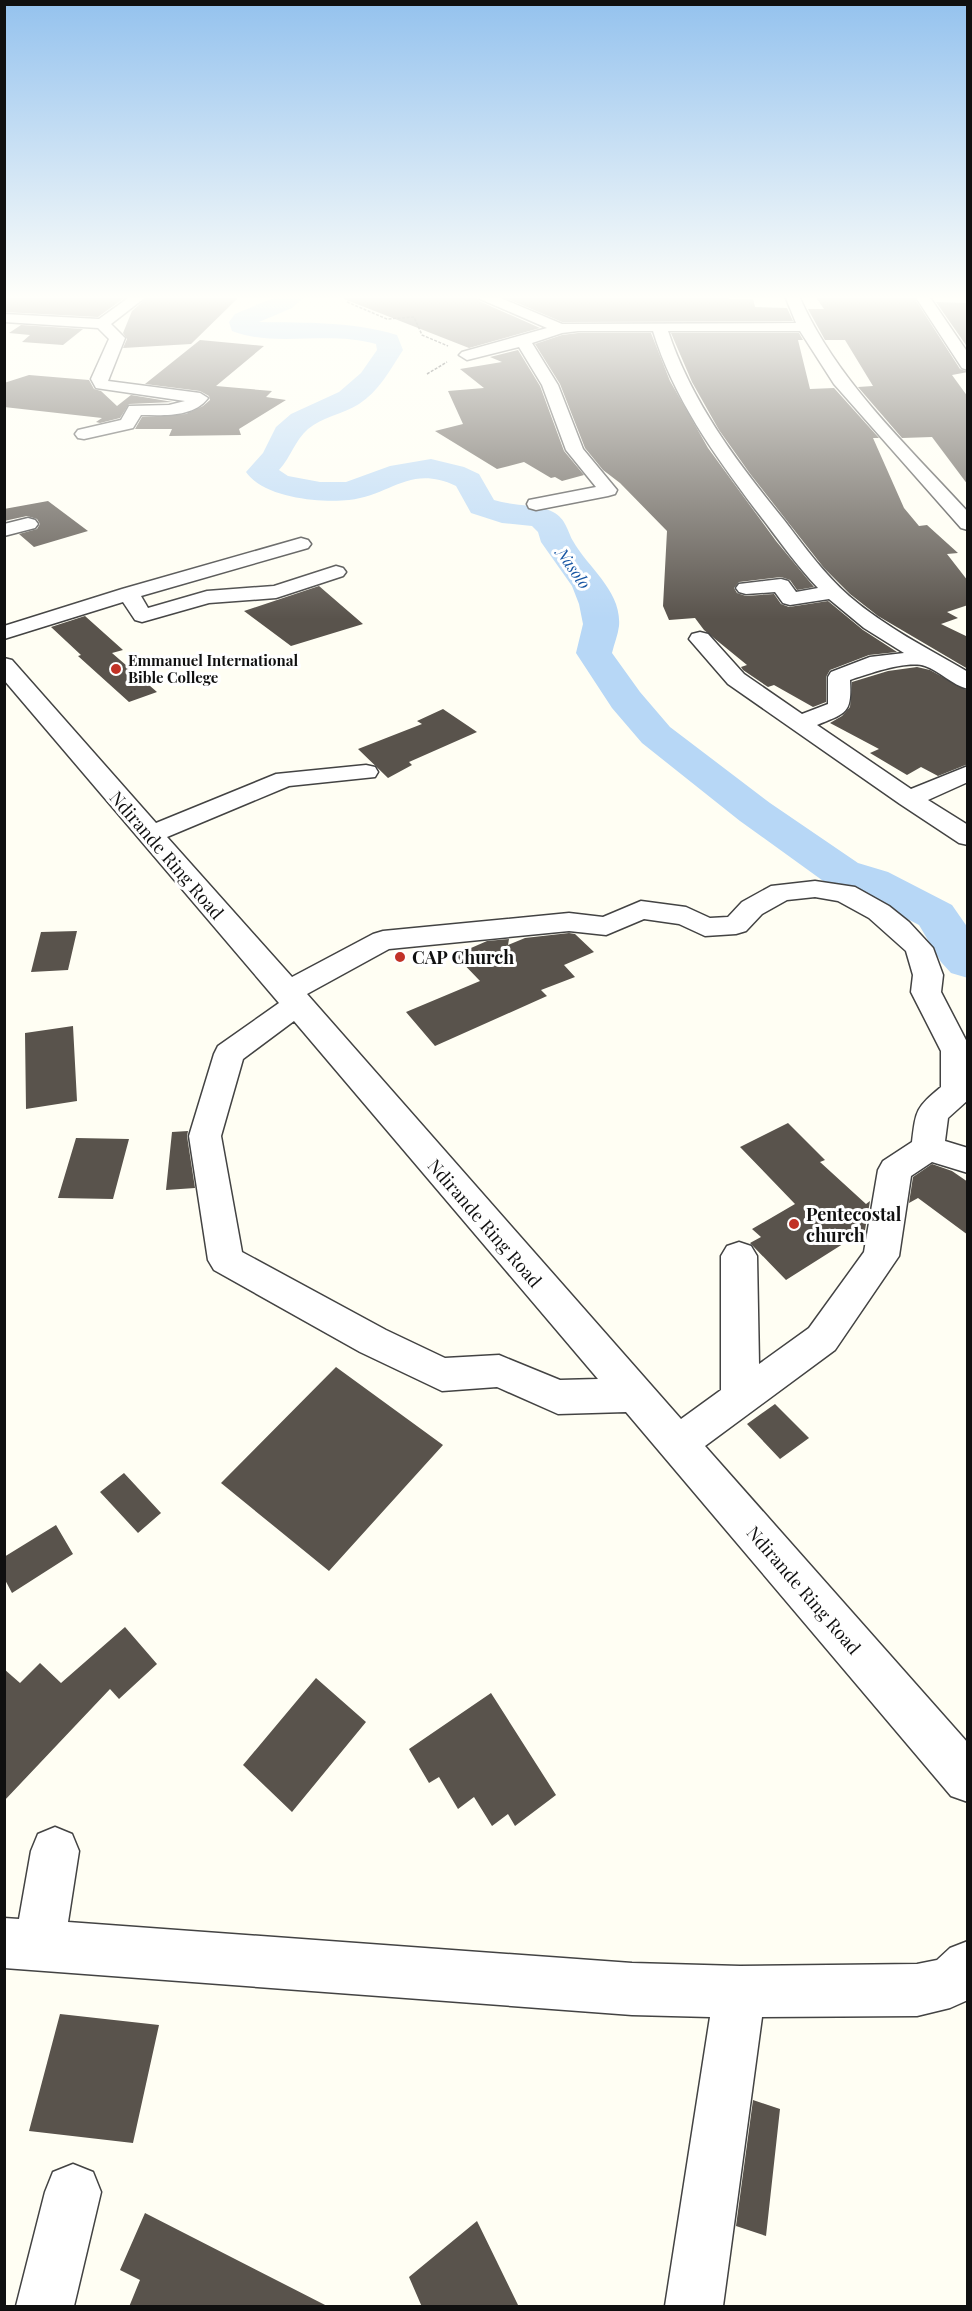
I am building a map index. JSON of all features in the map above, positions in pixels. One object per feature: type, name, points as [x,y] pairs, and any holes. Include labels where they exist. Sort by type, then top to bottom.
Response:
[{"type":"street","points":[[84,434],[127,424],[135,410],[181,409],[194,404]]},
{"type":"street","points":[[536,504],[608,490],[575,450],[557,404]]},
{"type":"street","points":[[691,404],[711,435],[810,567],[834,592],[861,616],[968,682]]},
{"type":"street","points":[[860,404],[968,524]]},
{"type":"street","points":[[945,499],[968,496]]},
{"type":"street","points":[[4,530],[28,524]]},
{"type":"street","points":[[4,633],[129,593],[301,544]]},
{"type":"street","points":[[129,593],[142,616],[207,597],[276,592],[336,572]]},
{"type":"street","points":[[746,588],[781,585],[790,599],[834,592]]},
{"type":"street","points":[[700,639],[736,679],[909,799],[968,837]]},
{"type":"street","points":[[799,724],[837,708],[840,702],[839,677],[878,662],[929,658]]},
{"type":"street","name":"Ndirande Ring Road","points":[[4,665],[968,1779]]},
{"type":"street","points":[[149,835],[285,779],[366,772]]},
{"type":"street","points":[[909,799],[968,773]]},
{"type":"street","points":[[634,1395],[558,1397],[499,1371],[442,1376],[373,1341],[226,1260],[205,1136],[229,1054],[291,999],[383,940],[569,922],[606,926],[641,910],[686,916],[705,927],[736,925],[752,908],[781,892],[815,889],[845,893],[879,912],[919,948],[928,975],[926,992],[956,1051],[957,1091],[932,1113],[928,1148],[895,1170],[881,1256],[822,1339],[676,1444]]},
{"type":"street","points":[[928,1148],[968,1161]]},
{"type":"street","points":[[739,1256],[740,1399]]},
{"type":"street","points":[[55,1851],[22,1945],[632,1989],[740,1992],[917,1990],[950,1982],[968,1966]]},
{"type":"street","points":[[694,2307],[740,1992]]},
{"type":"street","points":[[45,2307],[73,2192]]},
{"type":"building","points":[[4,404],[115,404],[117,406],[120,404],[132,404],[129,404],[120,418],[100,423],[96,422],[102,418],[4,407]]},
{"type":"building","points":[[206,404],[280,404],[239,429],[241,435],[169,436],[172,429],[135,429],[142,417],[186,414]]},
{"type":"building","points":[[454,404],[547,404],[564,451],[584,475],[562,481],[555,477],[551,478],[524,462],[497,469],[435,431],[463,424]]},
{"type":"building","points":[[568,404],[683,404],[708,448],[776,541],[814,587],[797,590],[790,580],[781,577],[739,582],[734,588],[737,593],[746,596],[774,594],[781,604],[789,607],[828,601],[863,630],[897,652],[869,655],[830,670],[826,677],[826,702],[813,707],[774,685],[768,687],[743,670],[741,667],[747,665],[704,630],[695,618],[669,620],[663,606],[667,531],[620,483],[603,470],[585,448]]},
{"type":"building","points":[[704,404],[848,404],[879,438],[873,438],[904,508],[919,526],[927,525],[958,553],[947,554],[968,581],[968,605],[947,612],[958,618],[941,624],[968,637],[968,669],[878,616],[850,594],[824,568],[719,430]]},
{"type":"building","points":[[873,404],[968,404],[968,485],[932,437],[902,438]]},
{"type":"building","points":[[48,501],[88,531],[34,547],[19,534],[37,529],[40,524],[37,519],[27,516],[4,521],[4,509]]},
{"type":"building","points":[[319,586],[363,624],[291,646],[244,611]]},
{"type":"building","points":[[85,616],[123,650],[112,653],[157,692],[129,702],[78,656],[81,655],[51,627]]},
{"type":"building","points":[[917,667],[930,670],[968,691],[968,764],[938,776],[921,767],[907,775],[870,753],[879,749],[830,723],[842,716],[850,707],[852,682],[888,671]]},
{"type":"building","points":[[443,709],[477,732],[409,762],[412,765],[388,778],[358,749],[422,724],[417,721]]},
{"type":"building","points":[[77,931],[68,970],[31,972],[41,932]]},
{"type":"building","points":[[575,934],[594,952],[564,965],[575,977],[541,990],[547,996],[435,1046],[406,1012],[480,981],[455,955],[487,941],[509,939],[508,945],[525,938]]},
{"type":"building","points":[[73,1026],[77,1101],[26,1109],[25,1033]]},
{"type":"building","points":[[788,1123],[825,1160],[820,1162],[866,1204],[870,1201],[865,1230],[786,1280],[750,1243],[761,1237],[752,1229],[795,1204],[740,1147]]},
{"type":"building","points":[[188,1131],[195,1188],[166,1190],[172,1132]]},
{"type":"building","points":[[76,1138],[129,1139],[113,1199],[58,1198]]},
{"type":"building","points":[[932,1164],[952,1171],[968,1182],[968,1235],[918,1198],[909,1203],[913,1177]]},
{"type":"building","points":[[336,1367],[443,1445],[329,1571],[221,1483]]},
{"type":"building","points":[[775,1404],[809,1438],[780,1459],[747,1424]]},
{"type":"building","points":[[124,1473],[161,1513],[138,1533],[100,1492]]},
{"type":"building","points":[[56,1525],[73,1554],[12,1593],[4,1578],[4,1557]]},
{"type":"building","points":[[125,1627],[157,1664],[119,1699],[110,1689],[4,1801],[4,1669],[20,1683],[40,1663],[61,1683]]},
{"type":"building","points":[[316,1678],[366,1722],[292,1812],[243,1765]]},
{"type":"building","points":[[491,1693],[556,1795],[515,1826],[508,1814],[492,1826],[474,1797],[458,1809],[439,1777],[429,1783],[409,1749]]},
{"type":"building","points":[[60,2014],[159,2025],[133,2143],[29,2131]]},
{"type":"building","points":[[753,2100],[780,2109],[766,2236],[736,2226]]},
{"type":"building","points":[[145,2213],[329,2307],[129,2307],[140,2280],[120,2270]]},
{"type":"building","points":[[477,2221],[519,2307],[422,2307],[409,2277]]},
{"type":"waterway","name":"Nasolo","points":[[336,404],[301,420],[286,433],[276,456],[261,472],[279,484],[320,491],[350,491],[401,472],[431,468],[453,473],[468,480],[482,506],[502,513],[541,518],[553,528],[557,542],[589,586],[597,604],[601,624],[594,653],[626,700],[656,735],[755,812],[842,873],[872,882],[936,915],[958,951],[968,962]]},
{"type":"place","name":"Emmanuel International Bible College","points":[[116,669]]},
{"type":"place","name":"CAP Church","points":[[400,957]]},
{"type":"place","name":"Pentecostal church","points":[[794,1224]]}]
